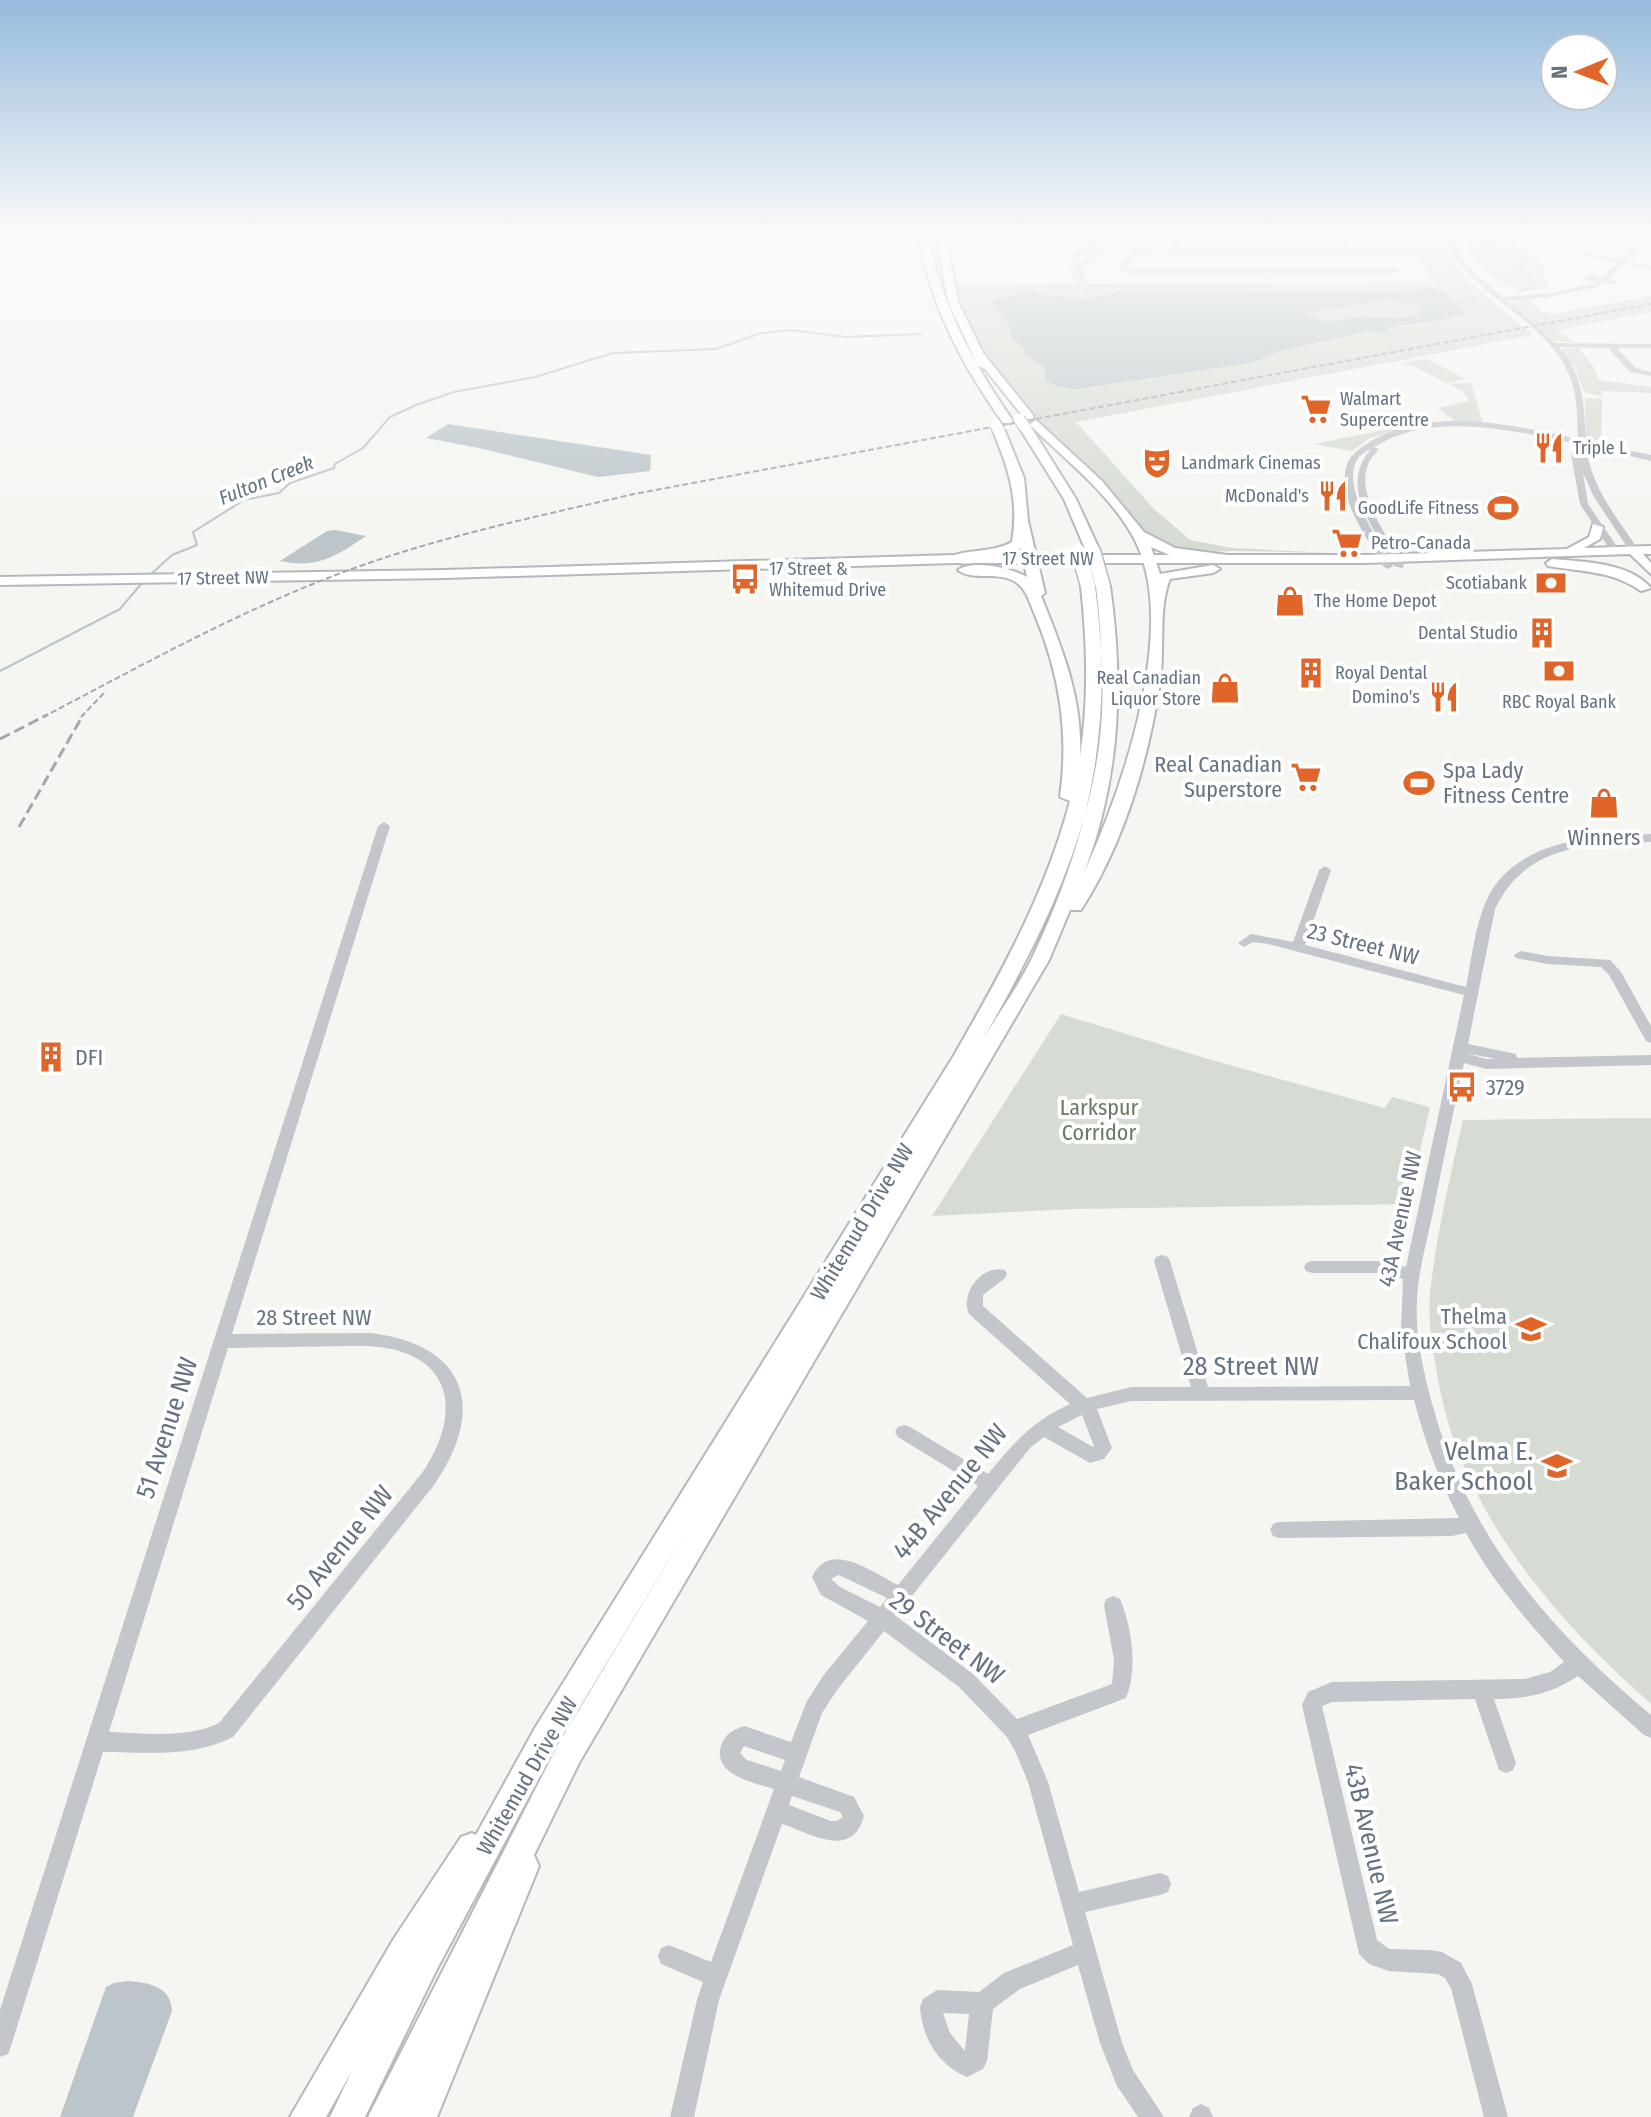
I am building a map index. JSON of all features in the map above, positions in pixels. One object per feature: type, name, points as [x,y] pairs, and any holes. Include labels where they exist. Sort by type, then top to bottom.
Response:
[{"type":"highway","points":[[951,330],[968,374],[1015,424],[1117,507],[1139,535],[1152,564],[1158,592],[1156,650],[1148,707],[1117,815],[1090,883],[1040,960]]},
{"type":"highway","points":[[964,330],[1015,424],[1021,521],[1029,564],[1052,639]]},
{"type":"highway","name":"Whitemud Drive NW","points":[[347,2117],[426,1958],[1016,1004],[1040,960],[1075,882],[1098,807],[1108,757],[1114,702],[1113,664],[1086,551],[1015,424]]},
{"type":"highway","points":[[959,564],[1018,544],[1021,521]]},
{"type":"highway","points":[[1139,535],[1172,552],[1227,559]]},
{"type":"highway","points":[[959,564],[1002,572],[1023,580],[1029,586],[1064,670],[1074,732],[1072,774],[1059,831],[1056,879]]},
{"type":"highway","points":[[1158,592],[1165,576],[1213,569]]},
{"type":"highway","name":"Whitemud Drive NW","points":[[385,2117],[557,1746],[998,998],[1056,879],[1081,800],[1098,700],[1096,586]]},
{"type":"highway","points":[[307,2117],[404,1951],[557,1746]]},
{"type":"highway","points":[[420,2117],[557,1746]]},
{"type":"main road","points":[[1569,552],[1591,542],[1597,527]]},
{"type":"main road","name":"17 Street NW","points":[[1152,564],[1213,569],[1267,568],[1569,552],[1634,557]]},
{"type":"main road","name":"17 Street NW","points":[[0,581],[959,564],[1152,564],[1227,559],[1440,565],[1552,563],[1634,557]]},
{"type":"main road","points":[[1440,565],[1634,557],[1649,589]]},
{"type":"main road","points":[[1552,563],[1604,568],[1649,589]]},
{"type":"street","points":[[1535,330],[1568,362],[1581,395],[1579,484],[1584,504],[1597,527],[1634,557]]},
{"type":"street","points":[[1553,345],[1651,346]]},
{"type":"street","points":[[1610,345],[1636,372],[1651,374]]},
{"type":"street","points":[[1391,562],[1360,486],[1364,461],[1379,447],[1415,434],[1458,429],[1509,432],[1651,459]]},
{"type":"street","points":[[1579,444],[1599,500],[1634,557]]},
{"type":"street","points":[[1579,484],[1595,512],[1634,557]]},
{"type":"street","name":"51 Avenue NW","points":[[0,2046],[384,826]]},
{"type":"street","name":"43A Avenue NW","points":[[1643,1722],[1578,1664],[1515,1592],[1470,1524],[1435,1447],[1420,1393],[1407,1317],[1412,1275],[1491,904],[1498,888],[1516,870],[1552,851],[1601,840],[1651,838]]},
{"type":"street","points":[[1298,948],[1325,870]]},
{"type":"street","name":"23 Street NW","points":[[1244,943],[1251,938],[1260,938],[1472,993]]},
{"type":"street","points":[[1521,955],[1548,960],[1605,963],[1614,972],[1651,1038]]},
{"type":"street","points":[[1460,1052],[1486,1064],[1651,1060]]},
{"type":"street","points":[[1162,1261],[1201,1393]]},
{"type":"street","points":[[1312,1267],[1386,1267],[1412,1275]]},
{"type":"street","points":[[999,1274],[976,1290],[973,1300],[975,1309],[1092,1413],[1103,1448],[1098,1454],[1083,1452],[1043,1427]]},
{"type":"street","name":"28 Street NW","points":[[222,1341],[390,1341],[422,1354],[444,1374]]},
{"type":"street","name":"50 Avenue NW","points":[[95,1742],[196,1741],[218,1736],[233,1724],[441,1462],[456,1417],[450,1386],[444,1374]]},
{"type":"street","name":"28 Street NW","points":[[1043,1427],[1084,1405],[1131,1394],[1420,1393]]},
{"type":"street","name":"44B Avenue NW","points":[[682,2117],[697,2038],[716,1976],[796,1754],[820,1697],[990,1484],[1024,1443],[1043,1427]]},
{"type":"street","points":[[904,1432],[990,1484]]},
{"type":"street","points":[[1279,1530],[1452,1528],[1470,1524]]},
{"type":"street","name":"29 Street NW","points":[[901,1596],[840,1566],[823,1572],[823,1586],[882,1619],[981,1693],[1014,1730],[1034,1770],[1115,2052],[1134,2093],[1152,2117]]},
{"type":"street","points":[[1014,1730],[1115,1695],[1123,1683],[1113,1605]]},
{"type":"street","points":[[1506,1763],[1482,1692],[1540,1686],[1578,1664]]},
{"type":"street","name":"43B Avenue NW","points":[[1482,1692],[1332,1692],[1315,1699],[1314,1721],[1367,1946],[1372,1953],[1387,1961],[1442,1961],[1458,1975],[1496,2117]]},
{"type":"street","points":[[776,1811],[831,1831],[840,1832],[852,1823],[852,1810],[842,1801],[741,1768],[730,1757],[730,1748],[744,1736],[796,1754]]},
{"type":"street","points":[[1073,1904],[1160,1884]]},
{"type":"street","points":[[982,2003],[1012,1981],[1086,1951]]},
{"type":"street","points":[[669,1956],[716,1976]]},
{"type":"green space","points":[[973,330],[1527,330],[1533,335],[1076,422],[1154,509],[1190,540],[1232,548],[1330,553],[1203,552],[1175,549],[1160,543],[1146,533],[1045,431],[1000,378]]},
{"type":"green space","points":[[1539,330],[1558,330],[1575,343],[1550,340]]},
{"type":"green space","points":[[1582,348],[1580,350],[1593,366],[1599,380],[1651,387],[1651,393],[1602,391],[1602,396],[1584,392],[1575,368],[1561,350]]},
{"type":"green space","points":[[1427,359],[1466,379],[1446,383],[1402,363]]},
{"type":"green space","points":[[1471,383],[1483,423],[1456,422],[1438,408],[1468,401],[1467,396],[1463,395],[1465,392],[1449,384]]},
{"type":"green space","points":[[1585,398],[1602,399],[1601,443],[1606,446],[1586,441]]},
{"type":"green space","points":[[1396,422],[1404,428],[1370,438],[1352,451],[1314,444],[1388,429]]},
{"type":"green space","name":"Larkspur Corridor","points":[[1061,1014],[1385,1108],[1392,1097],[1430,1107],[1408,1204],[1074,1209],[932,1216]]},
{"type":"green space","name":"Velma E. Baker School","points":[[1651,1118],[1651,1704],[1614,1670],[1544,1595],[1486,1511],[1464,1465],[1447,1417],[1433,1349],[1430,1303],[1440,1228],[1463,1120]]},
{"type":"shaded area","points":[[1387,330],[1390,334],[1369,331],[1284,350],[1250,363],[1076,389],[1056,386],[1046,380],[1045,368],[1025,355],[1024,347],[1010,332]]},
{"type":"shaded area","points":[[448,424],[651,455],[650,471],[598,477],[426,438]]},
{"type":"shaded area","points":[[327,531],[366,536],[316,562],[280,561]]},
{"type":"shaded area","points":[[128,1981],[158,1987],[167,1996],[172,2011],[133,2117],[60,2117],[106,1987]]},
{"type":"waterway","name":"Fulton Creek","points":[[149,576],[172,555],[197,545],[193,532],[244,500],[279,493],[290,483],[334,468],[335,464],[363,448],[390,417],[454,392],[535,377],[613,353],[716,349],[761,333],[792,330],[845,337],[921,334]]},
{"type":"waterway","name":"Fulton Creek","points":[[0,671],[120,609],[142,583]]},
{"type":"railway","points":[[43,717],[184,643],[291,593],[365,564],[480,530],[634,494],[1513,330]]},
{"type":"railway","points":[[81,717],[104,693]]},
{"type":"railway","points":[[0,739],[47,715]]},
{"type":"railway","points":[[19,827],[83,715]]},
{"type":"place","name":"Walmart Supercentre","points":[[1316,409]]},
{"type":"place","name":"Triple L","points":[[1549,448]]},
{"type":"place","name":"Landmark Cinemas","points":[[1157,463]]},
{"type":"place","name":"McDonald's","points":[[1333,496]]},
{"type":"place","name":"GoodLife Fitness","points":[[1503,508]]},
{"type":"place","name":"Petro-Canada","points":[[1347,543]]},
{"type":"place","name":"17 Street & Whitemud Drive","points":[[745,579]]},
{"type":"place","name":"Scotiabank","points":[[1551,583]]},
{"type":"place","name":"The Home Depot","points":[[1290,601]]},
{"type":"place","name":"Dental Studio","points":[[1542,633]]},
{"type":"place","name":"RBC Royal Bank","points":[[1559,671]]},
{"type":"place","name":"Royal Dental","points":[[1311,673]]},
{"type":"place","name":"Real Canadian Liquor Store","points":[[1225,688]]},
{"type":"place","name":"Domino's","points":[[1444,697]]},
{"type":"place","name":"Real Canadian Superstore","points":[[1306,777]]},
{"type":"place","name":"Spa Lady Fitness Centre","points":[[1419,783]]},
{"type":"place","name":"Winners","points":[[1604,803]]},
{"type":"place","name":"DFI","points":[[51,1057]]},
{"type":"place","name":"3729","points":[[1462,1087]]},
{"type":"place","name":"Thelma Chalifoux School","points":[[1531,1329]]},
{"type":"place","name":"Velma E. Baker School","points":[[1557,1466]]}]
